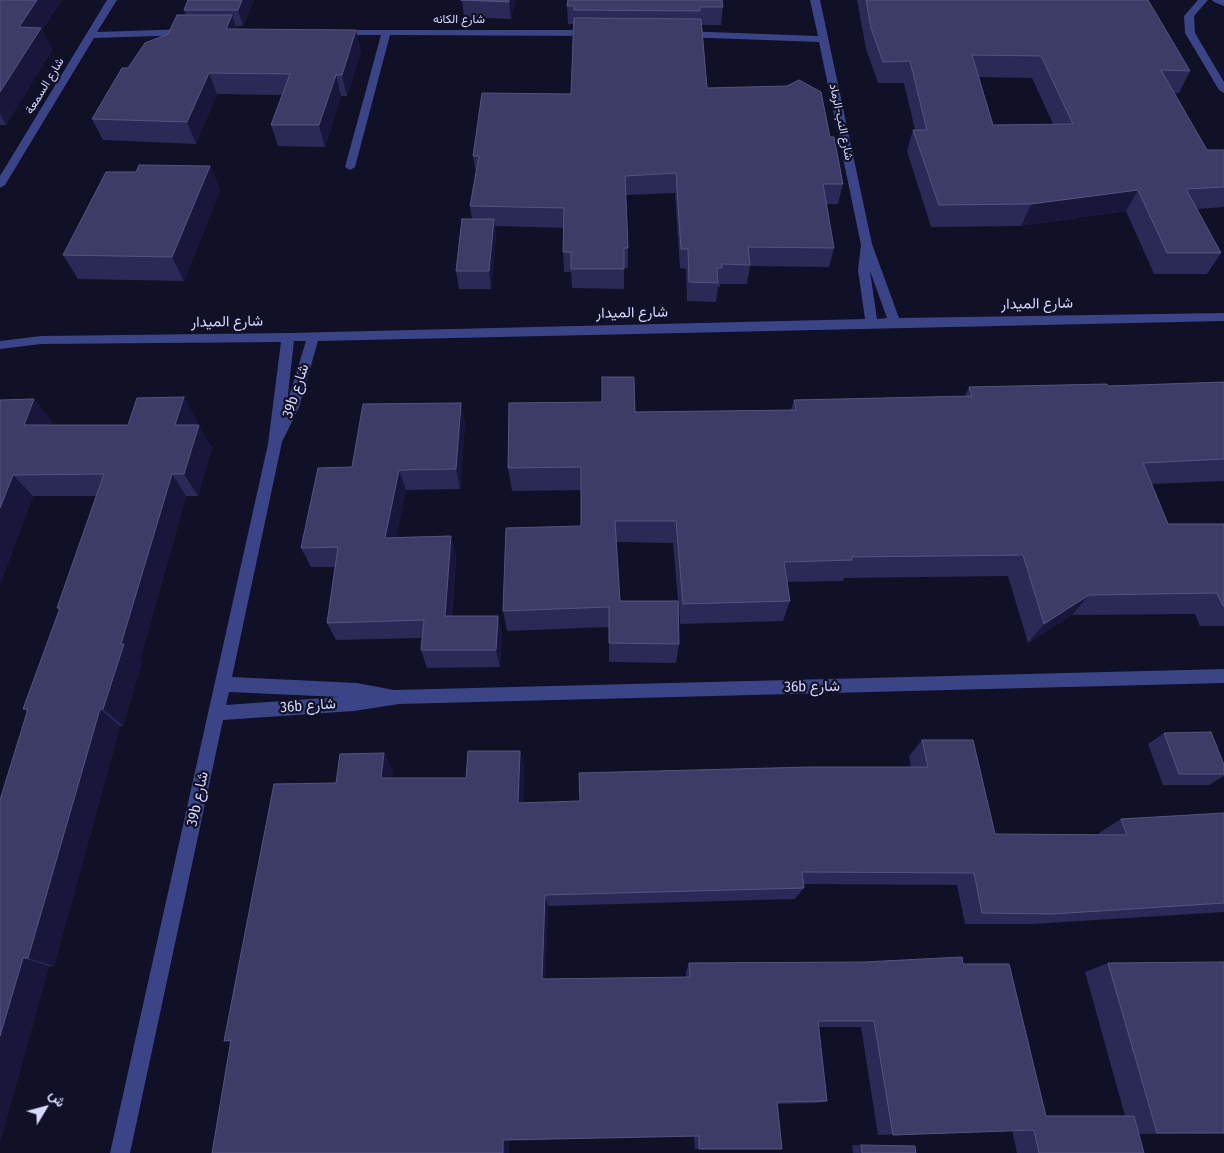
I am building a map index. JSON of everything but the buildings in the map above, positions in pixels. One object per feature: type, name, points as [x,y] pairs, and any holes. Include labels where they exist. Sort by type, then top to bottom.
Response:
[{"type":"street","name":"شارع السمعة","points":[[0,185],[112,0]]},
{"type":"street","name":"شارع النب-الرماد","points":[[815,0],[866,244],[895,323]]},
{"type":"street","points":[[1203,0],[1193,9],[1189,16],[1190,33],[1224,90]]},
{"type":"street","points":[[1217,0],[1224,3]]},
{"type":"street","points":[[90,35],[199,31],[97,24]]},
{"type":"street","name":"شارع الكانه","points":[[328,32],[605,33]]},
{"type":"street","points":[[350,167],[386,32]]},
{"type":"street","points":[[674,34],[822,33]]},
{"type":"street","name":"شارع النب-الرماد","points":[[866,244],[864,270],[872,323]]},
{"type":"street","name":"شارع الميدار","points":[[0,345],[41,340],[313,337],[872,323],[1224,317]]},
{"type":"street","name":"شارع الميدار","points":[[0,336],[41,340]]},
{"type":"street","name":"39b شارع","points":[[120,1153],[275,444],[288,337]]},
{"type":"street","name":"39b شارع","points":[[275,444],[289,416],[313,337]]},
{"type":"street","name":"36b شارع","points":[[217,712],[354,703],[399,697],[1224,676]]},
{"type":"street","name":"36b شارع","points":[[223,684],[357,690],[399,697]]}]
